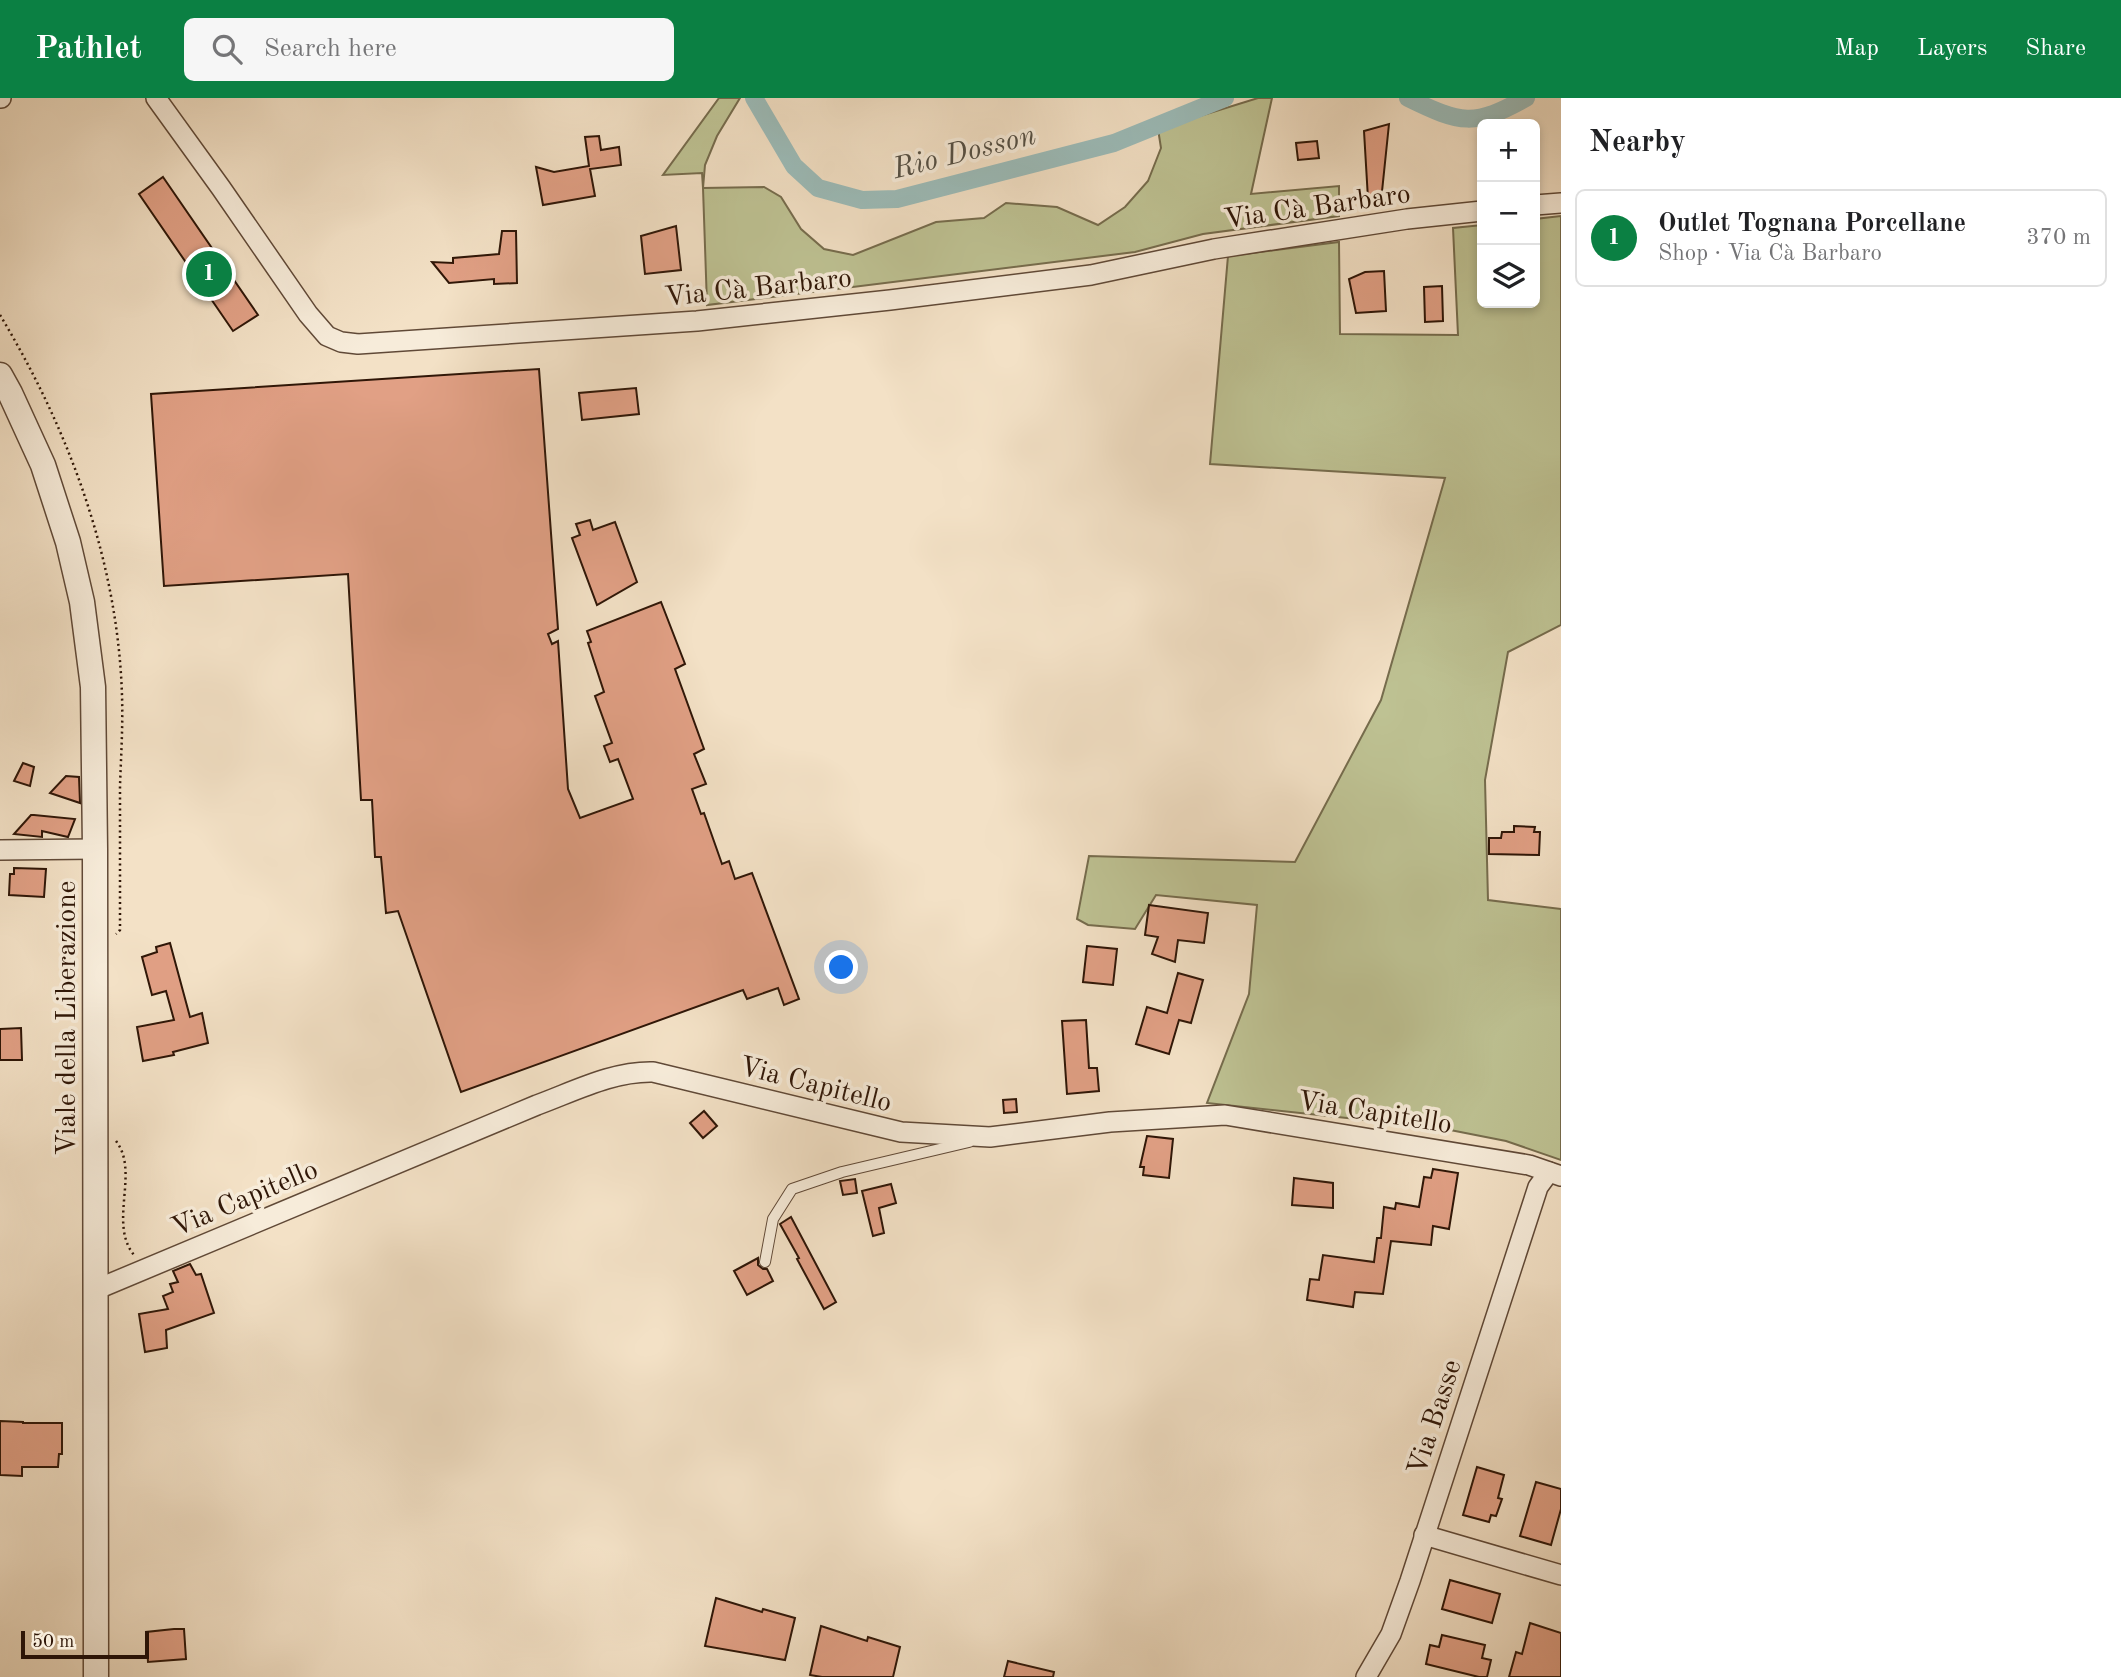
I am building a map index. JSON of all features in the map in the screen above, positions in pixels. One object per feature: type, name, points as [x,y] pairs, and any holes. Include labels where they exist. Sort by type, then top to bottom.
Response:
[{"type":"street","name":"Via Cà Barbaro","points":[[156,98],[222,188],[308,314],[327,336],[341,342],[358,344],[697,321],[890,300],[1091,275],[1228,247],[1407,219],[1477,212]]},
{"type":"street","points":[[1540,205],[1561,203]]},
{"type":"street","name":"Viale della Liberazione","points":[[0,375],[43,465],[68,542],[82,602],[93,687],[96,1677]]},
{"type":"street","points":[[0,850],[95,849]]},
{"type":"street","name":"Via Capitello","points":[[95,1290],[537,1105],[602,1080],[633,1072],[653,1072],[901,1132],[990,1137],[1110,1122],[1225,1115],[1529,1165],[1555,1174]]},
{"type":"street","name":"Via Basse","points":[[1366,1677],[1391,1634],[1410,1581],[1538,1187],[1555,1174]]},
{"type":"street","points":[[1424,1535],[1561,1575]]},
{"type":"lane","points":[[765,1262],[773,1219],[792,1189],[842,1172],[990,1137]]},
{"type":"green space","points":[[719,98],[740,98],[717,136],[705,165],[703,188],[702,173],[663,175]]},
{"type":"green space","points":[[1258,98],[1272,98],[1251,194],[1339,186],[1339,216],[1203,234],[1135,252],[707,305],[703,188],[764,187],[781,197],[801,229],[824,249],[853,255],[936,222],[984,218],[1006,203],[1057,207],[1098,225],[1125,207],[1148,181],[1161,148],[1158,129]]},
{"type":"green space","points":[[1561,216],[1561,625],[1508,652],[1485,780],[1488,900],[1561,909],[1561,1160],[1506,1141],[1440,1128],[1207,1103],[1249,994],[1257,905],[1156,895],[1135,929],[1088,925],[1077,919],[1089,856],[1295,862],[1381,700],[1445,478],[1210,464],[1228,256],[1339,242],[1340,334],[1458,335],[1453,228],[1477,226],[1477,308],[1540,308],[1540,218]]},
{"type":"building","points":[[1389,124],[1381,201],[1368,199],[1364,131]]},
{"type":"building","points":[[599,136],[601,150],[619,147],[621,165],[590,169],[595,196],[543,205],[536,167],[554,172],[589,166],[585,137]]},
{"type":"building","points":[[1317,141],[1319,158],[1298,160],[1296,143]]},
{"type":"building","points":[[163,177],[258,315],[233,331],[139,194]]},
{"type":"building","points":[[676,226],[681,270],[645,274],[641,236]]},
{"type":"building","points":[[502,231],[516,231],[517,283],[494,284],[494,279],[449,283],[432,262],[453,263],[453,258],[499,254]]},
{"type":"building","points":[[1384,271],[1386,311],[1356,313],[1349,279],[1365,272]]},
{"type":"building","points":[[1442,286],[1443,321],[1425,322],[1424,287]]},
{"type":"building","points":[[539,369],[558,629],[548,634],[552,644],[558,641],[568,789],[580,818],[633,799],[618,759],[610,762],[604,746],[612,743],[595,696],[604,692],[588,643],[591,642],[587,631],[661,602],[685,664],[675,669],[704,749],[694,754],[706,784],[692,789],[701,814],[704,813],[722,864],[729,861],[735,879],[752,873],[799,999],[784,1005],[778,988],[747,999],[743,990],[461,1092],[398,911],[386,913],[381,857],[375,857],[372,800],[361,800],[348,574],[164,586],[151,394]]},
{"type":"building","points":[[636,388],[639,414],[582,420],[579,393]]},
{"type":"building","points":[[590,520],[593,530],[615,522],[637,582],[597,605],[572,538],[580,535],[576,524]]},
{"type":"building","points":[[23,763],[34,767],[30,786],[14,781]]},
{"type":"building","points":[[66,776],[79,777],[80,803],[50,793]]},
{"type":"building","points":[[31,815],[75,819],[68,837],[42,831],[42,837],[14,834]]},
{"type":"building","points":[[1514,826],[1535,827],[1534,832],[1540,832],[1539,855],[1489,854],[1489,838],[1501,838],[1502,832],[1514,832]]},
{"type":"building","points":[[14,868],[46,869],[44,897],[9,895],[10,874],[14,874]]},
{"type":"building","points":[[1149,905],[1208,913],[1204,943],[1178,940],[1175,962],[1152,954],[1158,937],[1145,935]]},
{"type":"building","points":[[170,943],[190,1017],[202,1013],[208,1043],[173,1052],[174,1055],[143,1061],[137,1027],[174,1020],[166,991],[152,995],[142,957],[157,952],[156,947]]},
{"type":"building","points":[[1087,946],[1117,949],[1113,985],[1083,982]]},
{"type":"building","points":[[1178,973],[1203,980],[1191,1023],[1179,1020],[1169,1054],[1136,1044],[1147,1007],[1167,1013]]},
{"type":"building","points":[[1086,1020],[1089,1068],[1097,1068],[1099,1091],[1067,1094],[1062,1021]]},
{"type":"building","points":[[21,1028],[22,1060],[0,1060],[0,1029]]},
{"type":"building","points":[[1016,1099],[1017,1112],[1004,1113],[1003,1100]]},
{"type":"building","points":[[704,1111],[717,1126],[703,1138],[690,1123]]},
{"type":"building","points":[[1147,1136],[1173,1139],[1169,1178],[1143,1175],[1144,1167],[1140,1167]]},
{"type":"building","points":[[1433,1169],[1458,1173],[1449,1229],[1433,1226],[1431,1245],[1391,1241],[1383,1294],[1355,1292],[1353,1307],[1307,1300],[1310,1279],[1319,1280],[1323,1255],[1374,1262],[1377,1238],[1381,1238],[1384,1207],[1395,1209],[1396,1203],[1419,1207],[1424,1177],[1431,1178]]},
{"type":"building","points":[[1294,1178],[1333,1183],[1333,1208],[1292,1205]]},
{"type":"building","points":[[855,1179],[857,1193],[843,1195],[840,1181]]},
{"type":"building","points":[[891,1184],[896,1203],[879,1208],[884,1233],[873,1236],[862,1191]]},
{"type":"building","points":[[791,1217],[836,1302],[824,1309],[780,1224]]},
{"type":"building","points":[[758,1258],[758,1265],[767,1269],[773,1281],[747,1295],[734,1271]]},
{"type":"building","points":[[190,1264],[196,1275],[201,1274],[214,1313],[166,1330],[167,1348],[145,1352],[139,1314],[168,1309],[163,1296],[173,1292],[170,1284],[178,1282],[173,1271]]},
{"type":"building","points":[[0,1421],[62,1423],[62,1454],[59,1454],[58,1467],[22,1467],[22,1476],[0,1475]]},
{"type":"building","points":[[1477,1467],[1504,1475],[1498,1498],[1502,1499],[1496,1516],[1491,1515],[1489,1522],[1463,1515]]},
{"type":"building","points":[[1536,1482],[1561,1489],[1561,1509],[1551,1545],[1520,1536]]},
{"type":"building","points":[[1450,1580],[1500,1594],[1492,1623],[1442,1609]]},
{"type":"building","points":[[716,1598],[762,1612],[763,1609],[795,1618],[785,1660],[705,1646]]},
{"type":"building","points":[[1530,1623],[1561,1633],[1561,1677],[1509,1677],[1516,1652],[1522,1654]]},
{"type":"building","points":[[821,1626],[867,1641],[868,1637],[900,1647],[893,1677],[810,1675]]},
{"type":"building","points":[[184,1629],[186,1659],[148,1662],[146,1632]]},
{"type":"building","points":[[1442,1635],[1485,1645],[1482,1658],[1491,1660],[1487,1677],[1426,1664],[1430,1645],[1439,1647]]},
{"type":"building","points":[[1008,1661],[1054,1672],[1053,1677],[1004,1677]]},
{"type":"waterway","name":"Rio Dosson","points":[[754,98],[794,166],[818,188],[862,200],[897,199],[1114,143],[1225,98]]},
{"type":"waterway","name":"Rio Dosson","points":[[1408,98],[1441,113],[1467,119],[1493,114],[1526,98]]},
{"type":"place","name":"Outlet Tognana Porcellane","points":[[209,274]]}]
